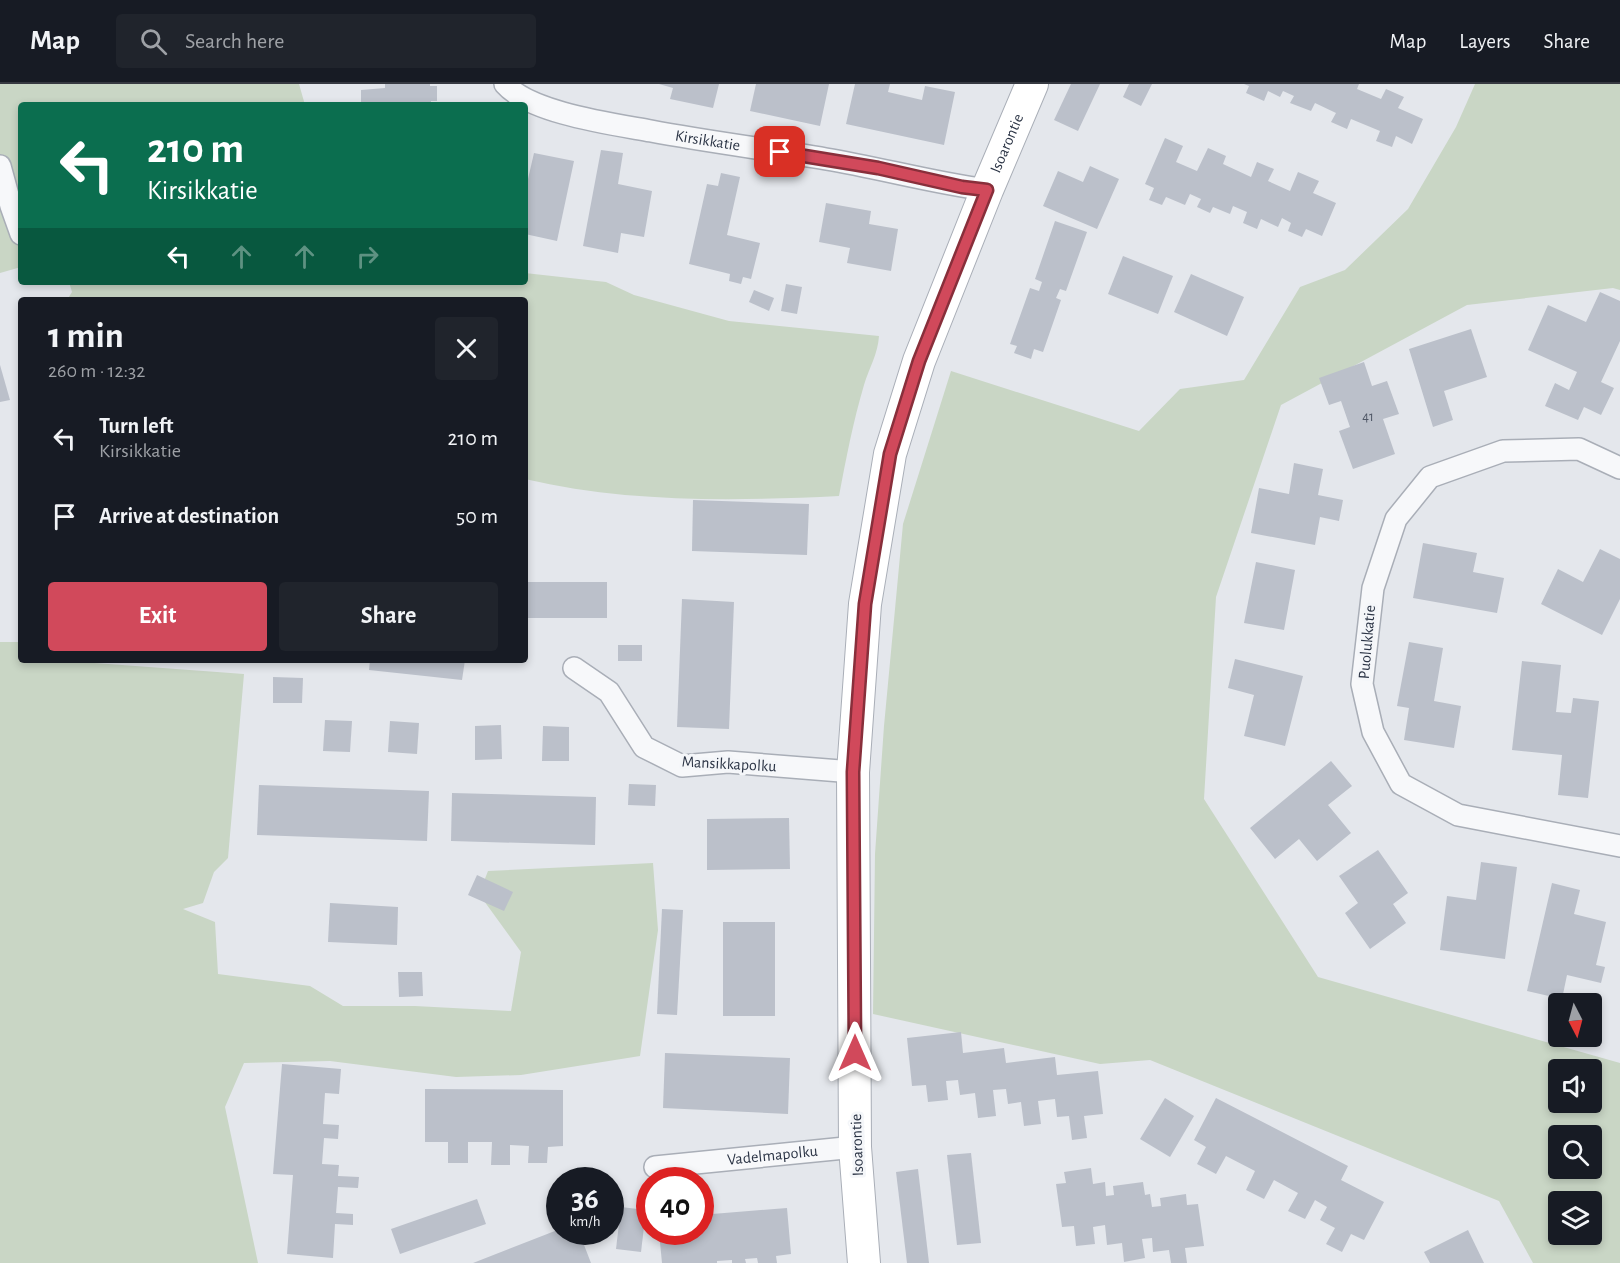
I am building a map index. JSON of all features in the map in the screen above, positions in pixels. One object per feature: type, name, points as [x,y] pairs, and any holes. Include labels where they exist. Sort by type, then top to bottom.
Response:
[{"type":"street","name":"Kirsikkatie","points":[[505,84],[534,103],[590,120],[716,143],[824,159],[987,190]]},
{"type":"street","name":"Isoarontie","points":[[864,1263],[855,1147],[853,772],[865,604],[890,454],[919,361],[1032,84]]},
{"type":"street","points":[[0,166],[10,206],[18,226]]},
{"type":"street","name":"Puolukkatie","points":[[1620,468],[1579,449],[1503,451],[1430,477],[1396,519],[1373,588],[1362,684],[1373,732],[1401,784],[1458,814],[1620,846]]},
{"type":"street","name":"Mansikkapolku","points":[[574,668],[609,692],[644,747],[682,766],[729,762],[853,772]]},
{"type":"street","name":"Vadelmapolku","points":[[655,1167],[855,1147]]},
{"type":"green space","points":[[0,84],[299,84],[304,102],[18,102],[18,268],[0,273]]},
{"type":"green space","points":[[1475,84],[1620,84],[1620,290],[1613,288],[1467,305],[1281,405],[1216,597],[1204,799],[1318,977],[1548,1042],[1548,1047],[1564,1047],[1620,1063],[1620,1263],[1533,1263],[1499,1201],[1150,1060],[1100,1064],[873,1014],[875,854],[884,726],[903,524],[951,371],[1139,431],[1180,389],[1244,380],[1300,287],[1345,270],[1408,209],[1456,127]]},
{"type":"green space","points":[[528,273],[606,282],[634,295],[729,321],[879,336],[877,349],[856,413],[839,496],[721,499],[641,496],[563,487],[528,480],[528,297],[69,297],[72,292],[70,285],[528,285]]},
{"type":"green space","points":[[0,642],[18,642],[18,663],[95,663],[244,674],[228,858],[214,872],[203,903],[183,909],[215,922],[218,974],[310,986],[343,1006],[415,1006],[511,1011],[521,952],[479,894],[488,871],[653,863],[658,930],[640,1056],[521,1075],[456,1077],[330,1061],[244,1063],[225,1107],[258,1263],[0,1263]]},
{"type":"building","points":[[385,84],[430,84],[430,86],[437,86],[437,101],[361,102],[361,90],[385,88]]},
{"type":"building","points":[[659,84],[719,84],[713,108],[670,99],[673,88]]},
{"type":"building","points":[[756,84],[829,84],[820,126],[750,111]]},
{"type":"building","points":[[855,84],[890,84],[888,92],[922,100],[925,86],[955,92],[944,145],[846,124]]},
{"type":"building","points":[[1071,84],[1100,84],[1078,131],[1054,120]]},
{"type":"building","points":[[1129,84],[1152,84],[1141,106],[1123,97]]},
{"type":"building","points":[[1244,84],[1359,84],[1357,89],[1381,99],[1386,89],[1404,97],[1398,108],[1423,119],[1412,144],[1396,136],[1392,147],[1376,141],[1380,131],[1351,119],[1347,129],[1331,122],[1336,113],[1315,103],[1311,111],[1290,103],[1294,96],[1283,91],[1280,97],[1268,91],[1264,101],[1246,93],[1249,86]]},
{"type":"building","points":[[1165,138],[1183,146],[1176,162],[1197,171],[1208,148],[1226,156],[1223,164],[1251,177],[1257,162],[1274,169],[1268,181],[1290,191],[1298,172],[1319,181],[1313,193],[1336,203],[1322,236],[1306,229],[1302,237],[1288,231],[1291,223],[1282,218],[1278,227],[1261,219],[1257,229],[1243,223],[1247,212],[1233,206],[1230,214],[1213,207],[1210,213],[1197,207],[1201,199],[1190,194],[1185,205],[1166,197],[1162,205],[1149,200],[1154,188],[1145,184]]},
{"type":"building","points":[[601,150],[623,153],[618,184],[652,191],[644,237],[621,233],[618,253],[583,246]]},
{"type":"building","points":[[534,153],[574,161],[557,241],[528,235],[528,179]]},
{"type":"building","points":[[1090,166],[1119,179],[1097,229],[1043,206],[1058,171],[1083,182]]},
{"type":"building","points":[[721,173],[740,177],[727,235],[760,243],[751,279],[743,277],[741,284],[729,281],[730,274],[689,264],[707,184],[718,186]]},
{"type":"building","points":[[826,203],[871,211],[869,224],[898,229],[891,271],[847,263],[850,248],[819,242]]},
{"type":"building","points":[[1055,221],[1087,232],[1066,291],[1060,289],[1056,298],[1061,300],[1043,352],[1034,349],[1031,359],[1014,353],[1017,346],[1010,344],[1030,288],[1039,291],[1042,282],[1035,279]]},
{"type":"building","points":[[1123,256],[1173,276],[1158,314],[1108,294]]},
{"type":"building","points":[[1191,274],[1244,297],[1227,336],[1174,312]]},
{"type":"building","points":[[786,284],[802,287],[797,314],[781,311]]},
{"type":"building","points":[[754,290],[774,298],[769,311],[749,302]]},
{"type":"building","points":[[1600,292],[1620,301],[1620,341],[1601,382],[1614,388],[1601,415],[1584,407],[1578,420],[1545,406],[1555,383],[1569,390],[1577,372],[1528,350],[1548,305],[1586,322]]},
{"type":"building","points":[[1471,329],[1487,377],[1444,391],[1453,420],[1433,427],[1409,349]]},
{"type":"building","points":[[1364,362],[1372,386],[1387,381],[1399,414],[1383,419],[1395,454],[1353,469],[1339,431],[1350,427],[1341,401],[1329,405],[1319,378]]},
{"type":"building","points":[[0,365],[10,400],[0,402]]},
{"type":"building","points":[[1294,463],[1323,469],[1318,495],[1343,500],[1339,521],[1320,517],[1315,545],[1251,533],[1259,488],[1289,494]]},
{"type":"building","points":[[693,500],[809,504],[807,555],[692,551]]},
{"type":"building","points":[[1423,543],[1477,553],[1473,572],[1504,578],[1497,613],[1413,598]]},
{"type":"building","points":[[1600,549],[1620,559],[1620,599],[1602,635],[1541,604],[1558,569],[1583,582]]},
{"type":"building","points":[[1256,562],[1295,570],[1284,630],[1244,623]]},
{"type":"building","points":[[528,582],[607,582],[607,618],[528,618]]},
{"type":"building","points":[[682,599],[734,602],[729,729],[677,727]]},
{"type":"building","points":[[1409,642],[1443,648],[1434,701],[1461,706],[1454,748],[1404,740],[1409,708],[1397,706]]},
{"type":"building","points":[[618,645],[642,645],[642,661],[618,661]]},
{"type":"building","points":[[1235,659],[1303,676],[1285,746],[1244,736],[1254,695],[1228,688]]},
{"type":"building","points":[[1522,661],[1561,665],[1556,712],[1571,713],[1573,698],[1599,701],[1588,798],[1558,795],[1562,755],[1512,750]]},
{"type":"building","points":[[370,663],[465,663],[462,680],[369,670]]},
{"type":"building","points":[[273,677],[303,678],[302,703],[273,703]]},
{"type":"building","points":[[325,720],[352,721],[350,752],[323,751]]},
{"type":"building","points":[[390,721],[419,723],[417,754],[388,752]]},
{"type":"building","points":[[501,725],[502,759],[475,760],[475,726]]},
{"type":"building","points":[[543,726],[569,727],[569,761],[542,761]]},
{"type":"building","points":[[1331,761],[1352,786],[1328,805],[1351,833],[1317,861],[1299,839],[1275,859],[1250,828]]},
{"type":"building","points":[[629,784],[656,785],[655,806],[628,805]]},
{"type":"building","points":[[259,785],[429,791],[427,841],[257,835]]},
{"type":"building","points":[[452,793],[596,797],[595,845],[451,841]]},
{"type":"building","points":[[789,818],[790,869],[707,870],[707,819]]},
{"type":"building","points":[[1378,850],[1408,893],[1393,904],[1406,923],[1370,949],[1345,913],[1358,903],[1339,876]]},
{"type":"building","points":[[1481,862],[1517,867],[1505,959],[1440,950],[1447,896],[1476,900]]},
{"type":"building","points":[[477,875],[513,892],[504,911],[468,895]]},
{"type":"building","points":[[1552,883],[1580,890],[1574,914],[1606,922],[1596,965],[1605,967],[1601,983],[1567,975],[1563,993],[1548,993],[1548,996],[1527,991]]},
{"type":"building","points":[[330,903],[398,907],[397,945],[328,942]]},
{"type":"building","points":[[662,909],[683,910],[677,1015],[657,1014]]},
{"type":"building","points":[[723,922],[775,922],[775,1016],[723,1016]]},
{"type":"building","points":[[398,972],[422,972],[423,996],[399,997]]},
{"type":"building","points":[[961,1032],[963,1053],[1004,1048],[1006,1063],[1055,1057],[1057,1075],[1098,1071],[1103,1114],[1084,1116],[1087,1138],[1072,1140],[1069,1116],[1057,1117],[1055,1099],[1038,1101],[1041,1124],[1024,1126],[1021,1102],[1008,1104],[1006,1089],[993,1090],[996,1116],[978,1118],[975,1093],[960,1095],[958,1080],[946,1081],[948,1100],[928,1102],[926,1085],[912,1086],[907,1038]]},
{"type":"building","points":[[665,1053],[790,1058],[788,1114],[663,1108]]},
{"type":"building","points":[[282,1064],[341,1069],[339,1094],[325,1093],[323,1124],[339,1125],[338,1139],[324,1138],[322,1164],[339,1165],[338,1176],[359,1177],[358,1188],[338,1187],[336,1213],[353,1214],[353,1225],[335,1224],[333,1258],[287,1254],[293,1175],[273,1174]]},
{"type":"building","points":[[425,1089],[563,1090],[563,1146],[548,1147],[547,1163],[528,1163],[529,1146],[510,1145],[510,1165],[491,1165],[492,1142],[468,1142],[468,1163],[448,1163],[448,1142],[425,1142]]},
{"type":"building","points":[[1165,1098],[1194,1116],[1170,1157],[1140,1139]]},
{"type":"building","points":[[1216,1098],[1348,1166],[1341,1180],[1384,1202],[1364,1240],[1351,1234],[1342,1252],[1326,1244],[1335,1228],[1320,1220],[1327,1207],[1315,1200],[1305,1219],[1288,1211],[1298,1193],[1274,1180],[1264,1199],[1246,1190],[1255,1171],[1226,1156],[1216,1174],[1197,1164],[1206,1147],[1194,1140]]},
{"type":"building","points":[[971,1153],[981,1243],[957,1245],[947,1155]]},
{"type":"building","points":[[1091,1168],[1093,1184],[1105,1182],[1106,1196],[1114,1195],[1113,1186],[1143,1182],[1145,1195],[1150,1194],[1152,1207],[1161,1206],[1160,1198],[1186,1194],[1187,1205],[1198,1204],[1204,1246],[1185,1248],[1187,1263],[1171,1263],[1169,1250],[1153,1252],[1152,1238],[1142,1239],[1145,1258],[1124,1262],[1122,1243],[1107,1245],[1105,1225],[1093,1227],[1095,1244],[1076,1246],[1074,1226],[1062,1227],[1056,1184],[1066,1183],[1064,1172]]},
{"type":"building","points":[[918,1169],[929,1263],[907,1263],[896,1172]]},
{"type":"building","points":[[477,1199],[486,1224],[400,1254],[391,1229]]},
{"type":"building","points":[[624,1207],[636,1209],[636,1245],[642,1245],[641,1252],[616,1249],[616,1245],[624,1245]]},
{"type":"building","points":[[787,1208],[791,1254],[776,1256],[777,1263],[758,1263],[757,1258],[745,1259],[746,1263],[732,1263],[732,1260],[717,1261],[717,1263],[662,1263],[660,1245],[714,1245],[714,1214]]},
{"type":"building","points":[[1468,1230],[1484,1263],[1430,1263],[1424,1252]]},
{"type":"building","points":[[546,1234],[546,1245],[584,1245],[591,1263],[473,1263]]},
{"type":"route","points":[[780,152],[878,168],[962,187],[987,190],[919,361],[890,454],[865,604],[853,772],[855,1053]]}]
